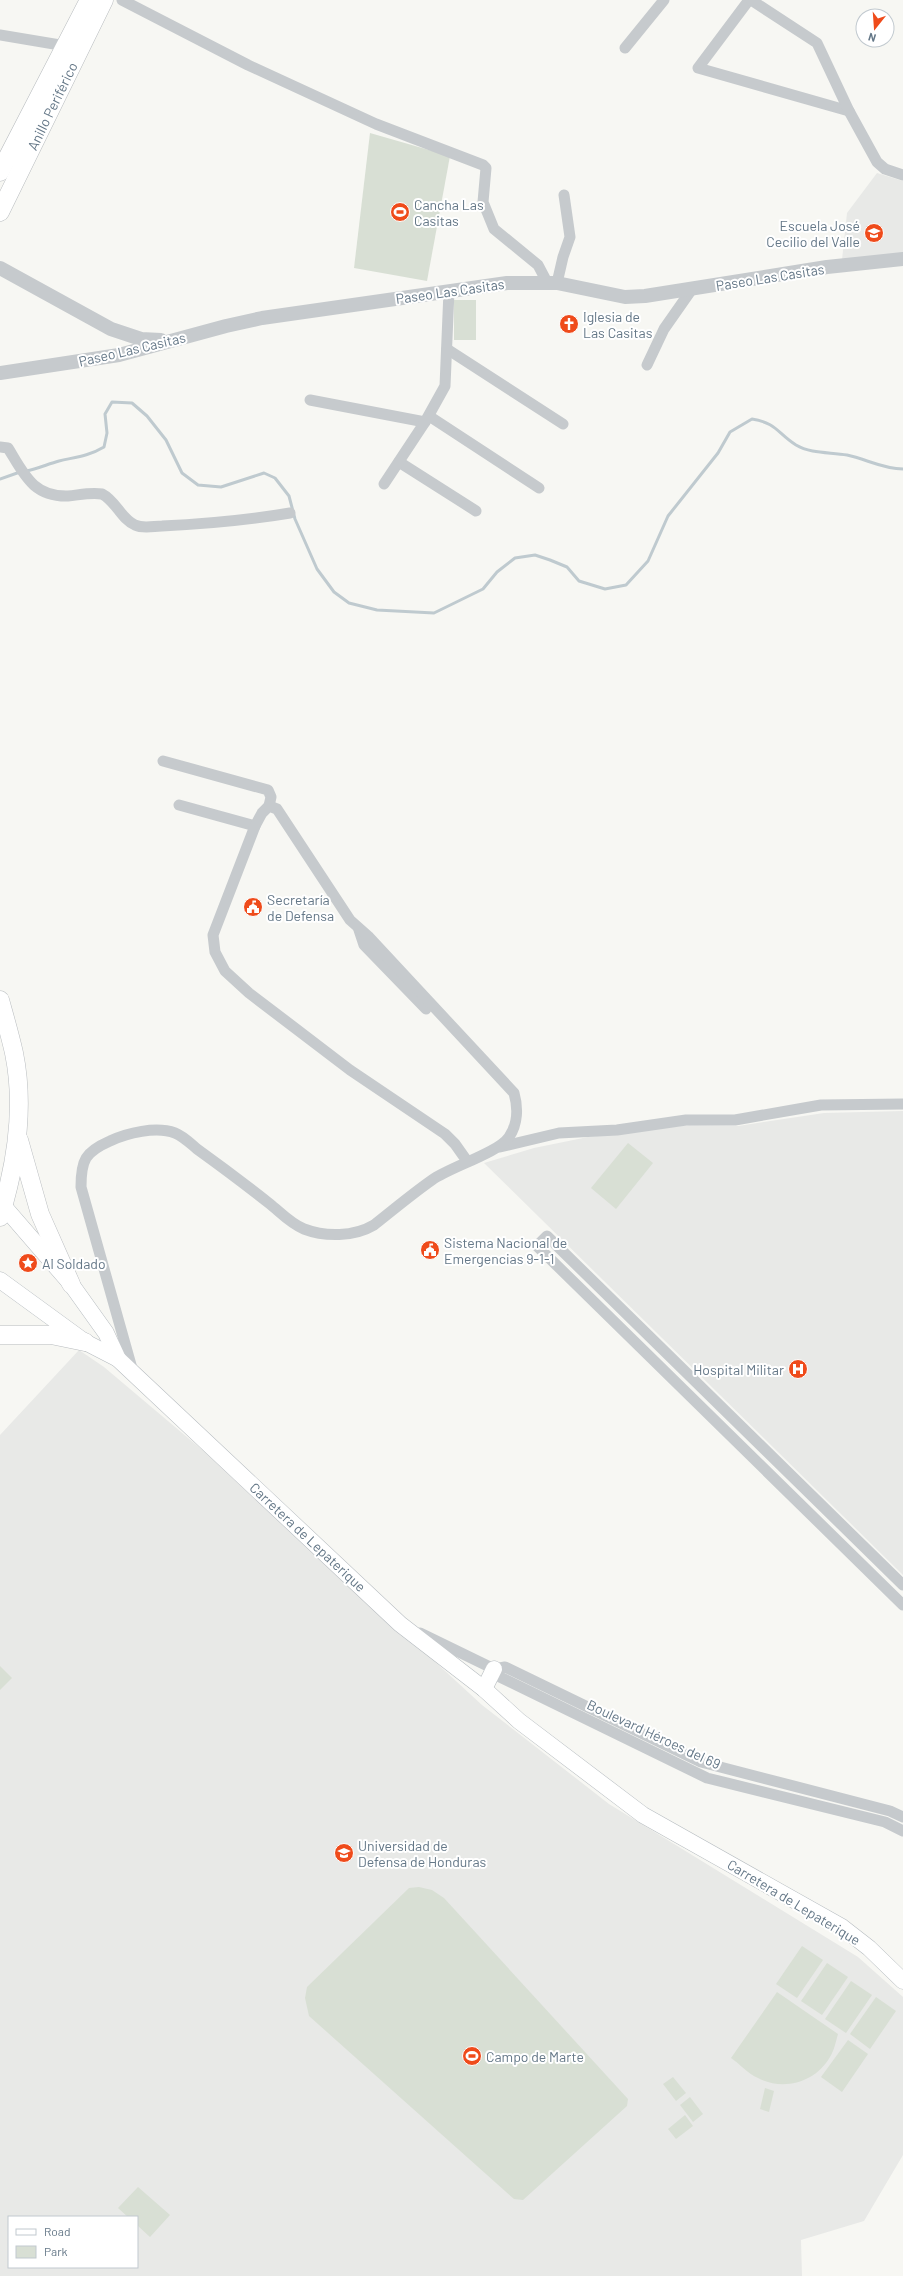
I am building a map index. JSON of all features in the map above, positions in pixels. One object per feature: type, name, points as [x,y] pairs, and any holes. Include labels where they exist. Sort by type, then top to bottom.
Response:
[{"type":"highway","name":"Anillo Periférico","points":[[0,172],[89,0]]},
{"type":"highway","name":"Anillo Periférico","points":[[0,212],[104,0]]},
{"type":"highway","points":[[0,1000],[14,1054],[19,1095],[18,1135],[1,1208]]},
{"type":"highway","points":[[18,1135],[40,1214],[71,1284]]},
{"type":"highway","points":[[0,1336],[51,1335],[85,1342]]},
{"type":"main road","name":"Carretera de Lepaterique","points":[[1,1208],[71,1284],[106,1333],[118,1359]]},
{"type":"main road","name":"Carretera de Lepaterique","points":[[0,1280],[85,1342],[118,1359],[400,1624],[484,1689],[505,1707],[519,1722],[644,1815],[842,1927],[869,1948],[903,1981]]},
{"type":"main road","points":[[484,1689],[494,1669]]},
{"type":"street","points":[[122,0],[262,72],[376,124],[483,165],[486,168],[487,173],[482,193],[483,202],[494,229],[538,265],[552,284]]},
{"type":"street","points":[[625,48],[664,0]]},
{"type":"street","points":[[849,111],[698,68],[750,0],[765,4],[817,43],[849,111],[877,162],[885,169],[903,175]]},
{"type":"street","points":[[0,35],[66,46]]},
{"type":"street","points":[[552,284],[570,237],[564,195]]},
{"type":"street","name":"Paseo Las Casitas","points":[[0,373],[119,355],[226,326],[262,318],[507,282],[552,284],[625,297],[645,296],[827,267],[903,259]]},
{"type":"street","points":[[0,268],[111,329],[141,339],[176,340]]},
{"type":"street","points":[[647,365],[664,329],[692,289]]},
{"type":"street","points":[[384,484],[427,419],[445,386],[449,291]]},
{"type":"street","points":[[111,329],[120,343],[119,355]]},
{"type":"street","points":[[447,350],[563,424]]},
{"type":"street","points":[[310,400],[427,419],[539,488]]},
{"type":"street","points":[[0,446],[8,448],[30,484],[36,489],[52,494],[102,494],[114,504],[128,521],[138,526],[200,524],[252,519],[290,513]]},
{"type":"street","points":[[399,462],[476,511]]},
{"type":"street","points":[[163,761],[268,790],[271,797],[269,806],[262,813],[255,826],[213,935],[214,952],[226,971],[296,1031],[350,1070],[445,1134],[455,1144],[467,1161]]},
{"type":"street","points":[[179,805],[255,826]]},
{"type":"street","points":[[269,806],[277,809],[350,920],[359,930],[368,936],[514,1093],[518,1105],[515,1123],[509,1137],[496,1148]]},
{"type":"street","points":[[134,1374],[81,1187],[81,1171],[87,1154],[98,1146],[132,1134],[154,1130],[175,1133],[240,1179],[292,1222],[304,1229],[331,1235],[364,1231],[433,1180],[467,1161],[496,1148],[559,1133],[617,1130],[686,1120],[735,1120],[821,1105],[903,1104]]},
{"type":"street","points":[[903,1585],[547,1236],[537,1246],[903,1605]]},
{"type":"street","name":"Boulevard Héroes del 69","points":[[400,1624],[494,1669],[500,1677],[707,1778],[885,1822],[903,1831]]},
{"type":"street","name":"Boulevard Héroes del 69","points":[[494,1669],[505,1667],[701,1762],[890,1811],[903,1818]]},
{"type":"shaded area","name":"Escuela José Cecilio del Valle","points":[[877,173],[903,181],[903,254],[842,260],[847,213]]},
{"type":"shaded area","name":"Hospital Militar","points":[[903,1111],[903,1575],[484,1163],[534,1148],[588,1137],[689,1125],[738,1126],[824,1113]]},
{"type":"shaded area","name":"Universidad de Defensa de Honduras","points":[[79,1350],[104,1367],[239,1481],[482,1705],[609,1804],[858,1957],[903,1997],[903,2155],[864,2221],[801,2240],[802,2276],[0,2276],[0,1435]]},
{"type":"green space","name":"Cancha Las Casitas","points":[[370,133],[450,156],[427,281],[354,268]]},
{"type":"green space","points":[[454,300],[476,300],[476,340],[454,340]]},
{"type":"green space","points":[[628,1143],[653,1163],[616,1209],[591,1188]]},
{"type":"green space","points":[[0,1666],[12,1678],[0,1690]]},
{"type":"green space","name":"Campo de Marte","points":[[419,1887],[432,1890],[444,1898],[628,2099],[627,2106],[523,2200],[514,2199],[309,2016],[305,1998],[307,1987],[409,1888]]},
{"type":"green space","points":[[802,1946],[823,1960],[797,1998],[776,1984]]},
{"type":"green space","points":[[827,1963],[848,1977],[822,2015],[801,2001]]},
{"type":"green space","points":[[851,1981],[872,1995],[846,2033],[825,2019]]},
{"type":"green space","points":[[777,1992],[838,2034],[833,2052],[824,2066],[807,2078],[788,2084],[768,2082],[758,2078],[731,2058]]},
{"type":"green space","points":[[876,1997],[896,2011],[870,2049],[850,2034]]},
{"type":"green space","points":[[848,2040],[868,2054],[842,2092],[821,2077]]},
{"type":"green space","points":[[673,2077],[686,2093],[676,2101],[663,2084]]},
{"type":"green space","points":[[765,2088],[774,2091],[769,2112],[760,2109]]},
{"type":"green space","points":[[690,2097],[703,2114],[693,2122],[680,2105]]},
{"type":"green space","points":[[685,2115],[693,2126],[676,2139],[668,2129]]},
{"type":"green space","points":[[138,2187],[170,2215],[150,2237],[138,2226],[138,2216],[127,2216],[118,2208]]},
{"type":"waterway","points":[[26,471],[88,454],[104,447],[107,433],[105,414],[112,402],[132,403],[147,416],[166,440],[182,473],[198,485],[221,487],[264,473],[275,478],[289,496],[295,519],[317,569],[334,592],[349,603],[377,610],[434,613],[483,589],[497,572],[515,558],[535,555],[567,567],[579,581],[605,589],[626,585],[648,561],[668,516],[718,453],[730,432],[752,419],[767,423],[796,445],[808,450],[847,455],[882,466],[903,469]]},
{"type":"waterway","points":[[0,479],[20,472]]},
{"type":"place","name":"Cancha Las Casitas","points":[[400,212]]},
{"type":"place","name":"Escuela José Cecilio del Valle","points":[[874,233]]},
{"type":"place","name":"Iglesia de Las Casitas","points":[[569,324]]},
{"type":"place","name":"Secretaría de Defensa","points":[[253,907]]},
{"type":"place","name":"Sistema Nacional de Emergencias 9-1-1","points":[[430,1250]]},
{"type":"place","name":"Al Soldado","points":[[28,1263]]},
{"type":"place","name":"Hospital Militar","points":[[798,1369]]},
{"type":"place","name":"Universidad de Defensa de Honduras","points":[[344,1853]]},
{"type":"place","name":"Campo de Marte","points":[[472,2056]]}]
